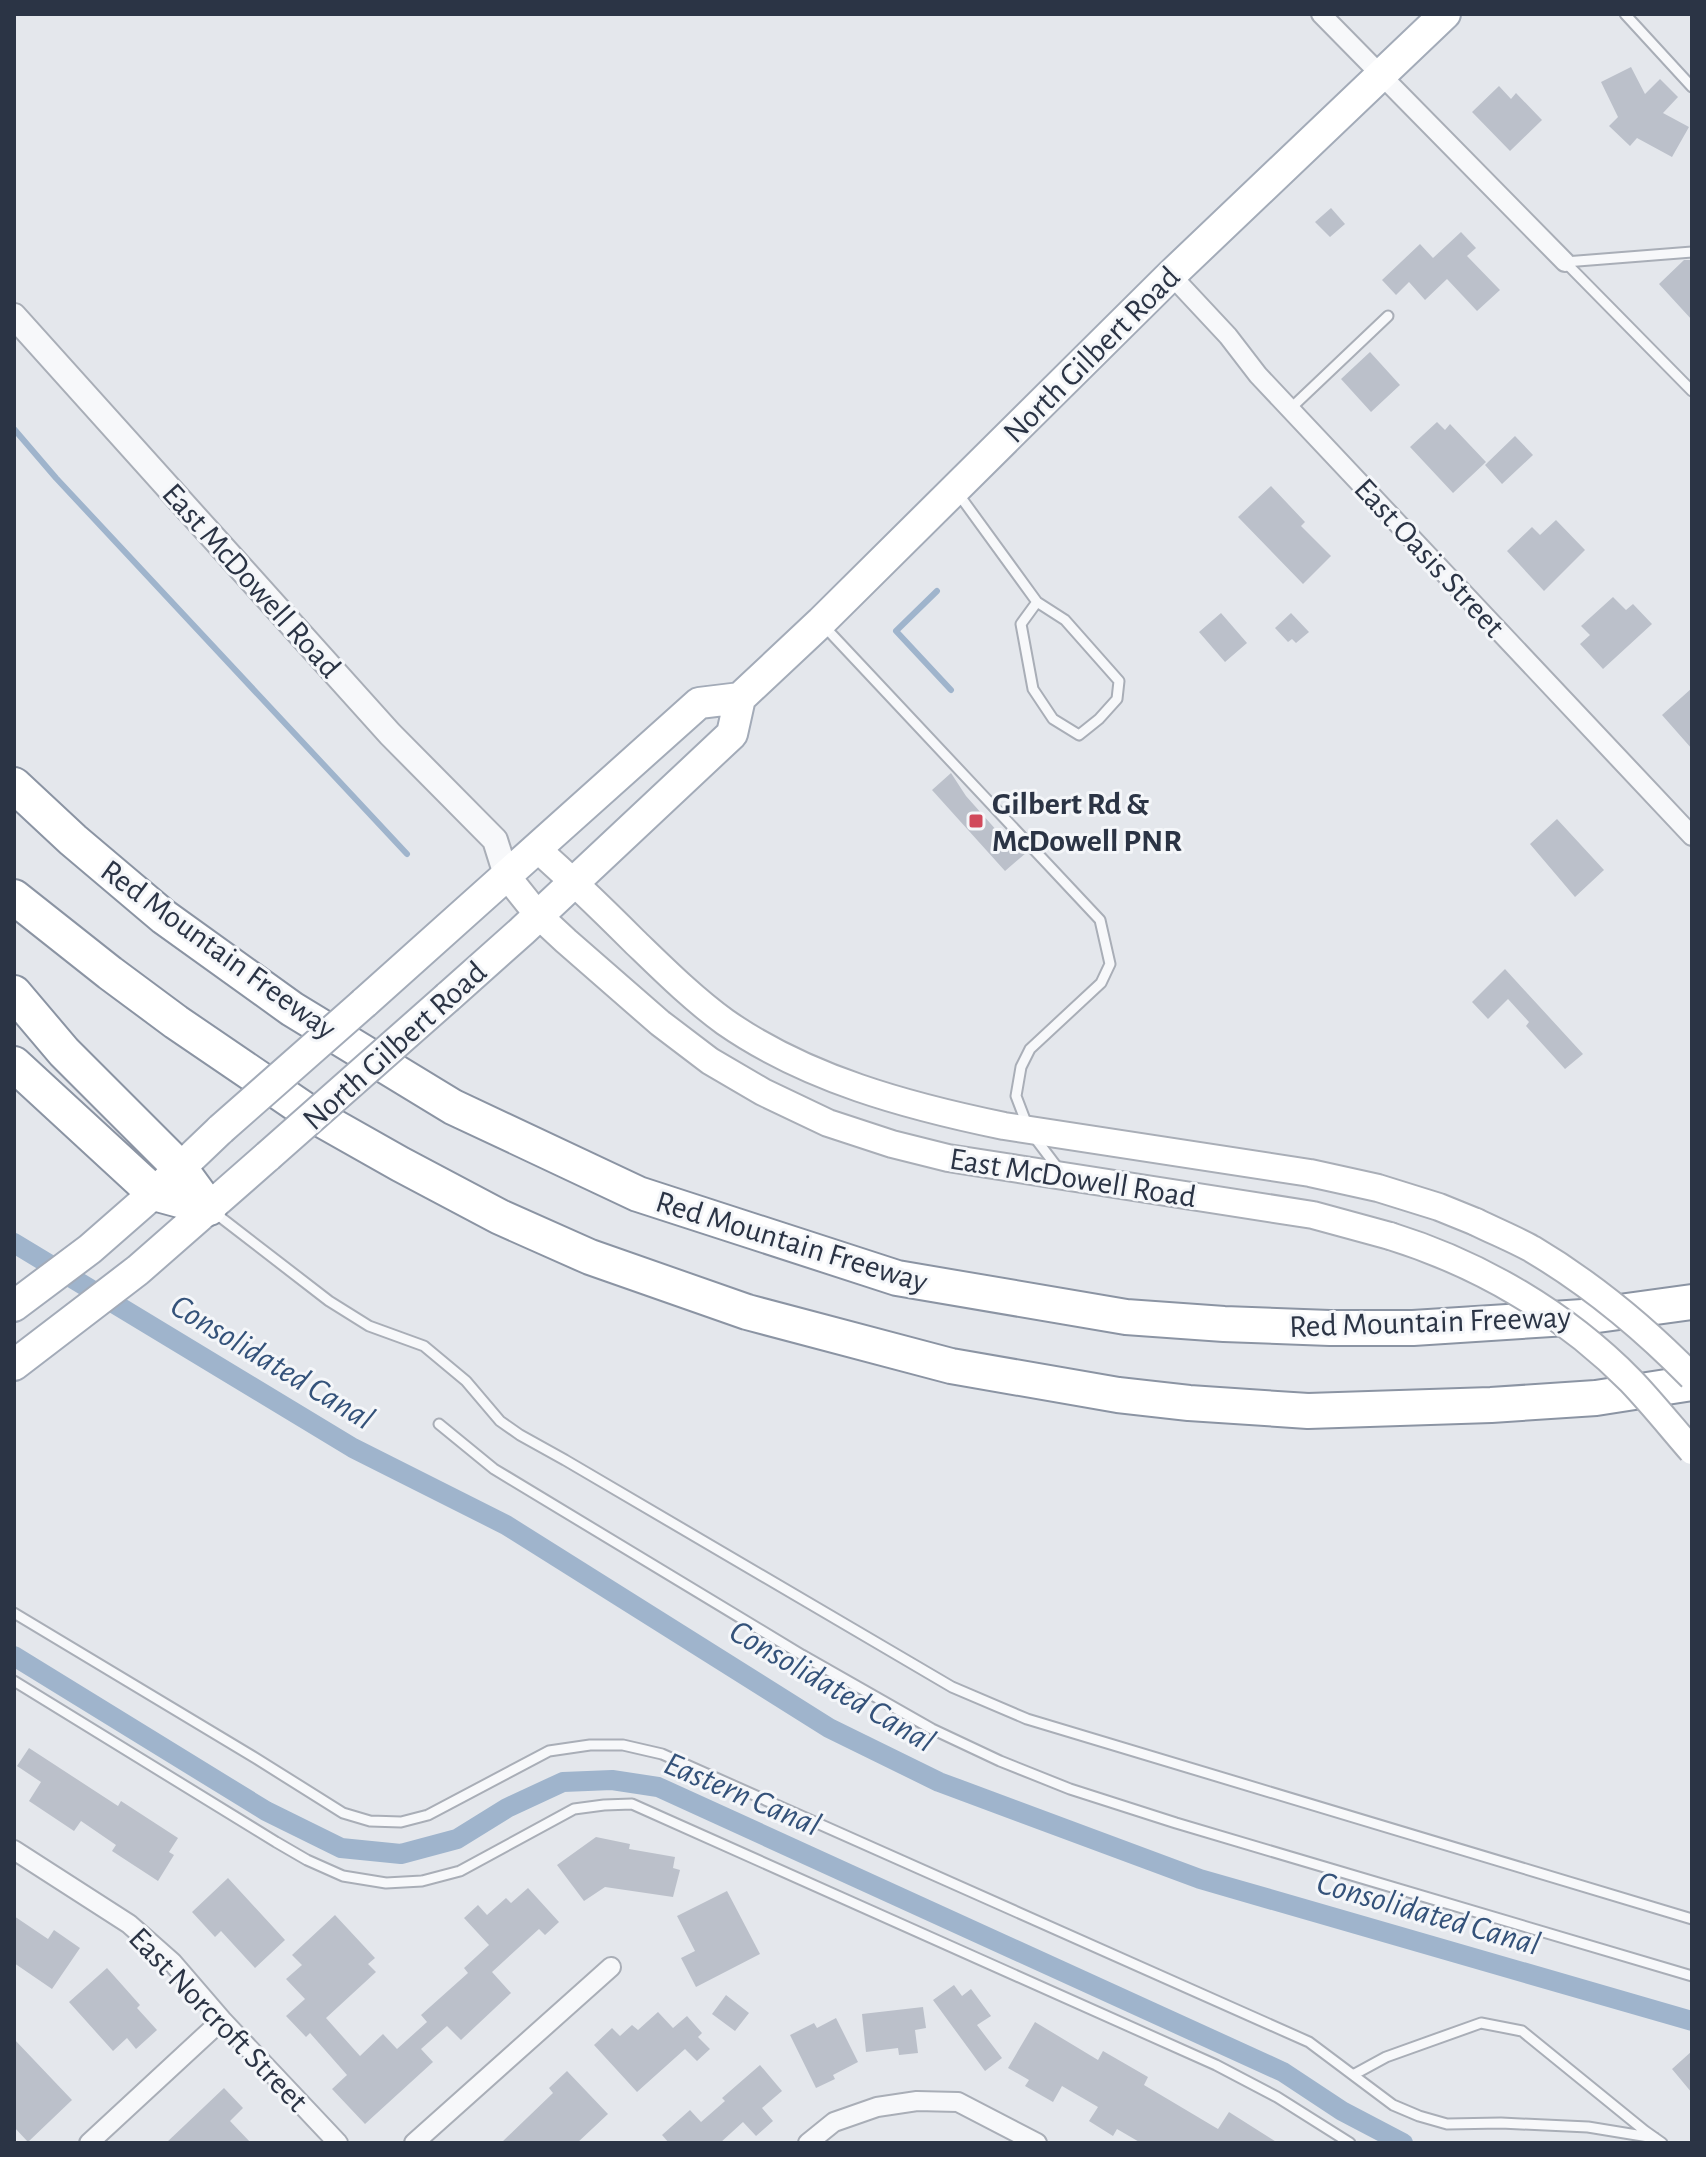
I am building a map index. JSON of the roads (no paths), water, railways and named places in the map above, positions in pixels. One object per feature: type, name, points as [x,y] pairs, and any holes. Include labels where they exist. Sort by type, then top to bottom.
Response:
[{"type":"highway","name":"Red Mountain Freeway","points":[[14,785],[164,917],[292,1009],[453,1107],[638,1194],[897,1278],[1126,1317],[1315,1327],[1413,1328],[1483,1324],[1583,1317],[1692,1302]]},
{"type":"highway","points":[[14,897],[176,1022],[308,1112],[500,1217],[590,1257],[747,1312],[951,1366],[1118,1395],[1189,1403],[1308,1411],[1491,1405],[1596,1398],[1692,1380]]},
{"type":"highway","points":[[14,993],[64,1052],[179,1167],[209,1208]]},
{"type":"highway","points":[[14,1064],[154,1193],[209,1208]]},
{"type":"main road","name":"North Gilbert Road","points":[[14,1365],[138,1270],[209,1208],[448,997],[732,734],[740,698],[821,622],[1171,275],[1445,14]]},
{"type":"main road","name":"North Gilbert Road","points":[[14,1306],[90,1249],[154,1193],[221,1129],[402,971],[699,703],[740,698]]},
{"type":"main road","name":"East McDowell Road","points":[[536,848],[684,989],[726,1022],[776,1053],[814,1071],[958,1117],[1310,1173],[1378,1188],[1439,1207],[1531,1249],[1584,1284],[1627,1316],[1692,1380]]},
{"type":"main road","name":"East McDowell Road","points":[[506,875],[538,915],[660,1023],[710,1061],[763,1092],[828,1123],[948,1158],[1313,1215],[1431,1249],[1481,1273],[1557,1317],[1631,1382],[1692,1451]]},
{"type":"street","points":[[1321,14],[1565,262]]},
{"type":"street","name":"East Oasis Street","points":[[1171,275],[1228,336],[1258,375],[1692,836]]},
{"type":"street","name":"East McDowell Road","points":[[14,316],[390,734],[495,840],[506,875]]},
{"type":"street","points":[[495,840],[536,848]]},
{"type":"street","name":"East Norcroft Street","points":[[14,1850],[129,1924],[172,1962],[338,2143]]},
{"type":"street","points":[[414,2143],[611,1967]]},
{"type":"street","points":[[89,2143],[222,2020]]},
{"type":"street","points":[[808,2143],[834,2122],[877,2107],[917,2101],[958,2102],[1037,2143]]},
{"type":"lane","points":[[1625,14],[1692,87]]},
{"type":"lane","points":[[1565,262],[1692,252]]},
{"type":"lane","points":[[1565,262],[1692,391]]},
{"type":"lane","points":[[1290,409],[1388,316]]},
{"type":"lane","points":[[955,489],[1037,602],[1065,620],[1119,681],[1117,699],[1079,735],[1053,719],[1033,689],[1021,624],[1037,602]]},
{"type":"lane","points":[[821,622],[1100,920],[1110,964],[1101,983],[1030,1049],[1021,1067],[1016,1096],[1029,1130],[1065,1177]]},
{"type":"lane","points":[[209,1208],[329,1301],[369,1326],[424,1346],[466,1381],[500,1421],[520,1435],[952,1687],[1027,1719],[1692,1919]]},
{"type":"lane","points":[[439,1424],[494,1469],[788,1647],[932,1729],[1000,1761],[1070,1789],[1176,1823],[1692,1976]]},
{"type":"lane","points":[[14,1613],[343,1813],[370,1821],[401,1822],[428,1815],[549,1751],[590,1745],[623,1745],[662,1754],[1309,2042],[1393,2105],[1419,2116],[1447,2124],[1588,2127],[1659,2141]]},
{"type":"lane","points":[[14,1681],[276,1842],[343,1876],[386,1883],[422,1881],[460,1871],[574,1809],[632,1804],[1216,2065],[1277,2097],[1350,2143]]},
{"type":"lane","points":[[1353,2075],[1386,2057],[1481,2023],[1522,2031],[1659,2141]]},
{"type":"waterway","points":[[14,429],[56,478],[407,854]]},
{"type":"waterway","points":[[937,591],[896,631],[951,690]]},
{"type":"waterway","name":"Consolidated Canal","points":[[14,1243],[353,1448],[506,1525],[829,1728],[939,1782],[1200,1879],[1692,2021]]},
{"type":"waterway","name":"Eastern Canal","points":[[14,1656],[266,1811],[341,1848],[401,1854],[457,1839],[507,1808],[563,1782],[612,1780],[658,1787],[1283,2072],[1342,2111],[1403,2143]]},
{"type":"place","name":"Gilbert Rd & McDowell PNR","points":[[976,821]]}]
